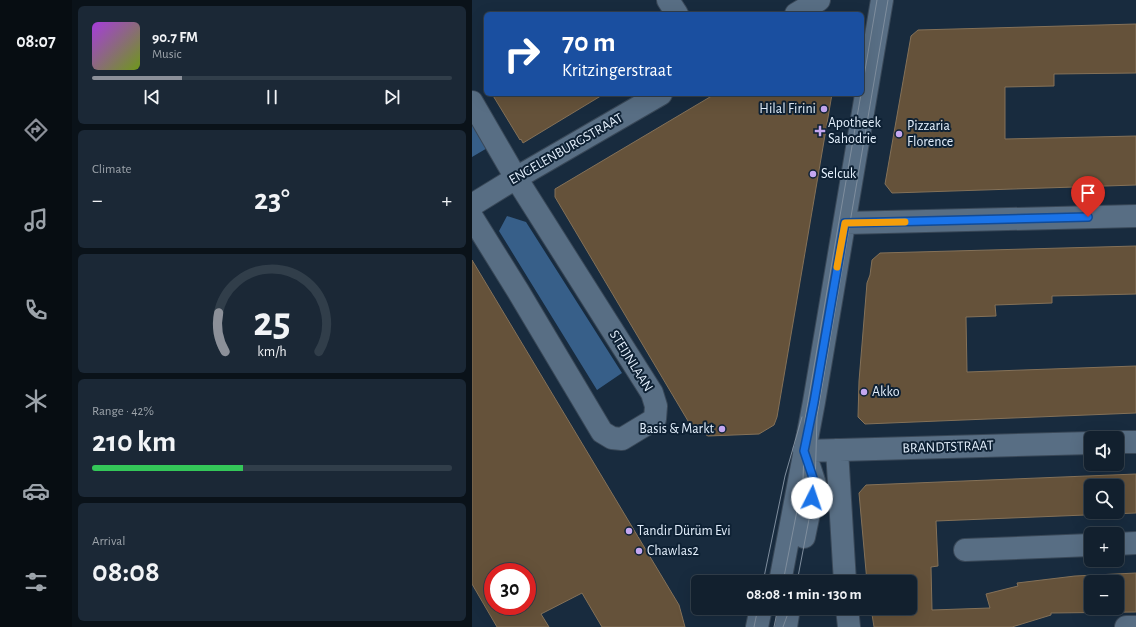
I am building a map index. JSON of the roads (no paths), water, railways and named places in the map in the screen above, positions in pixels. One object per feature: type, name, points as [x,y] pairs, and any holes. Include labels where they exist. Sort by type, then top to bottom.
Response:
[{"type":"street","points":[[668,0],[676,12]]},
{"type":"street","points":[[799,12],[818,0]]},
{"type":"street","points":[[781,575],[814,402],[882,0]]},
{"type":"street","name":"ENGELENBURGSTRAAT","points":[[472,205],[659,96]]},
{"type":"street","name":"STEIJNLAAN","points":[[472,102],[516,178],[652,393],[656,406],[655,419],[622,439],[612,438],[602,432],[472,217]]},
{"type":"street","points":[[845,223],[1136,216]]},
{"type":"street","points":[[1124,442],[1136,442]]},
{"type":"street","name":"BRANDTSTRAAT","points":[[804,451],[1084,443]]},
{"type":"street","points":[[836,450],[845,575]]},
{"type":"street","points":[[767,575],[787,476],[804,451]]},
{"type":"street","points":[[796,575],[815,484],[804,451]]},
{"type":"street","points":[[1124,544],[1136,544]]},
{"type":"street","points":[[965,550],[1084,545]]},
{"type":"street","points":[[757,627],[760,615]]},
{"type":"street","points":[[771,627],[774,615]]},
{"type":"street","points":[[786,627],[788,615]]},
{"type":"street","points":[[848,615],[849,627]]},
{"type":"street","points":[[1126,627],[1136,626]]},
{"type":"tram line","points":[[864,76],[877,0]]},
{"type":"tram line","points":[[798,575],[815,488],[817,416],[888,0]]},
{"type":"tram line","points":[[784,575],[803,480],[805,419],[861,96]]},
{"type":"tram line","points":[[764,575],[785,476],[802,417]]},
{"type":"tram line","points":[[754,627],[757,615]]},
{"type":"tram line","points":[[774,627],[777,615]]},
{"type":"tram line","points":[[783,627],[787,615]]},
{"type":"place","name":"Hilal Firini","points":[[824,109]]},
{"type":"place","name":"Apotheek Sahodrie","points":[[820,131]]},
{"type":"place","name":"Pizzaria Florence","points":[[899,134]]},
{"type":"place","name":"Selcuk","points":[[813,174]]},
{"type":"place","name":"Akko","points":[[864,392]]},
{"type":"place","name":"Basis & Markt","points":[[722,429]]},
{"type":"place","name":"Tandir Dürüm Evi","points":[[629,531]]},
{"type":"place","name":"Chawlas2","points":[[639,551]]}]
